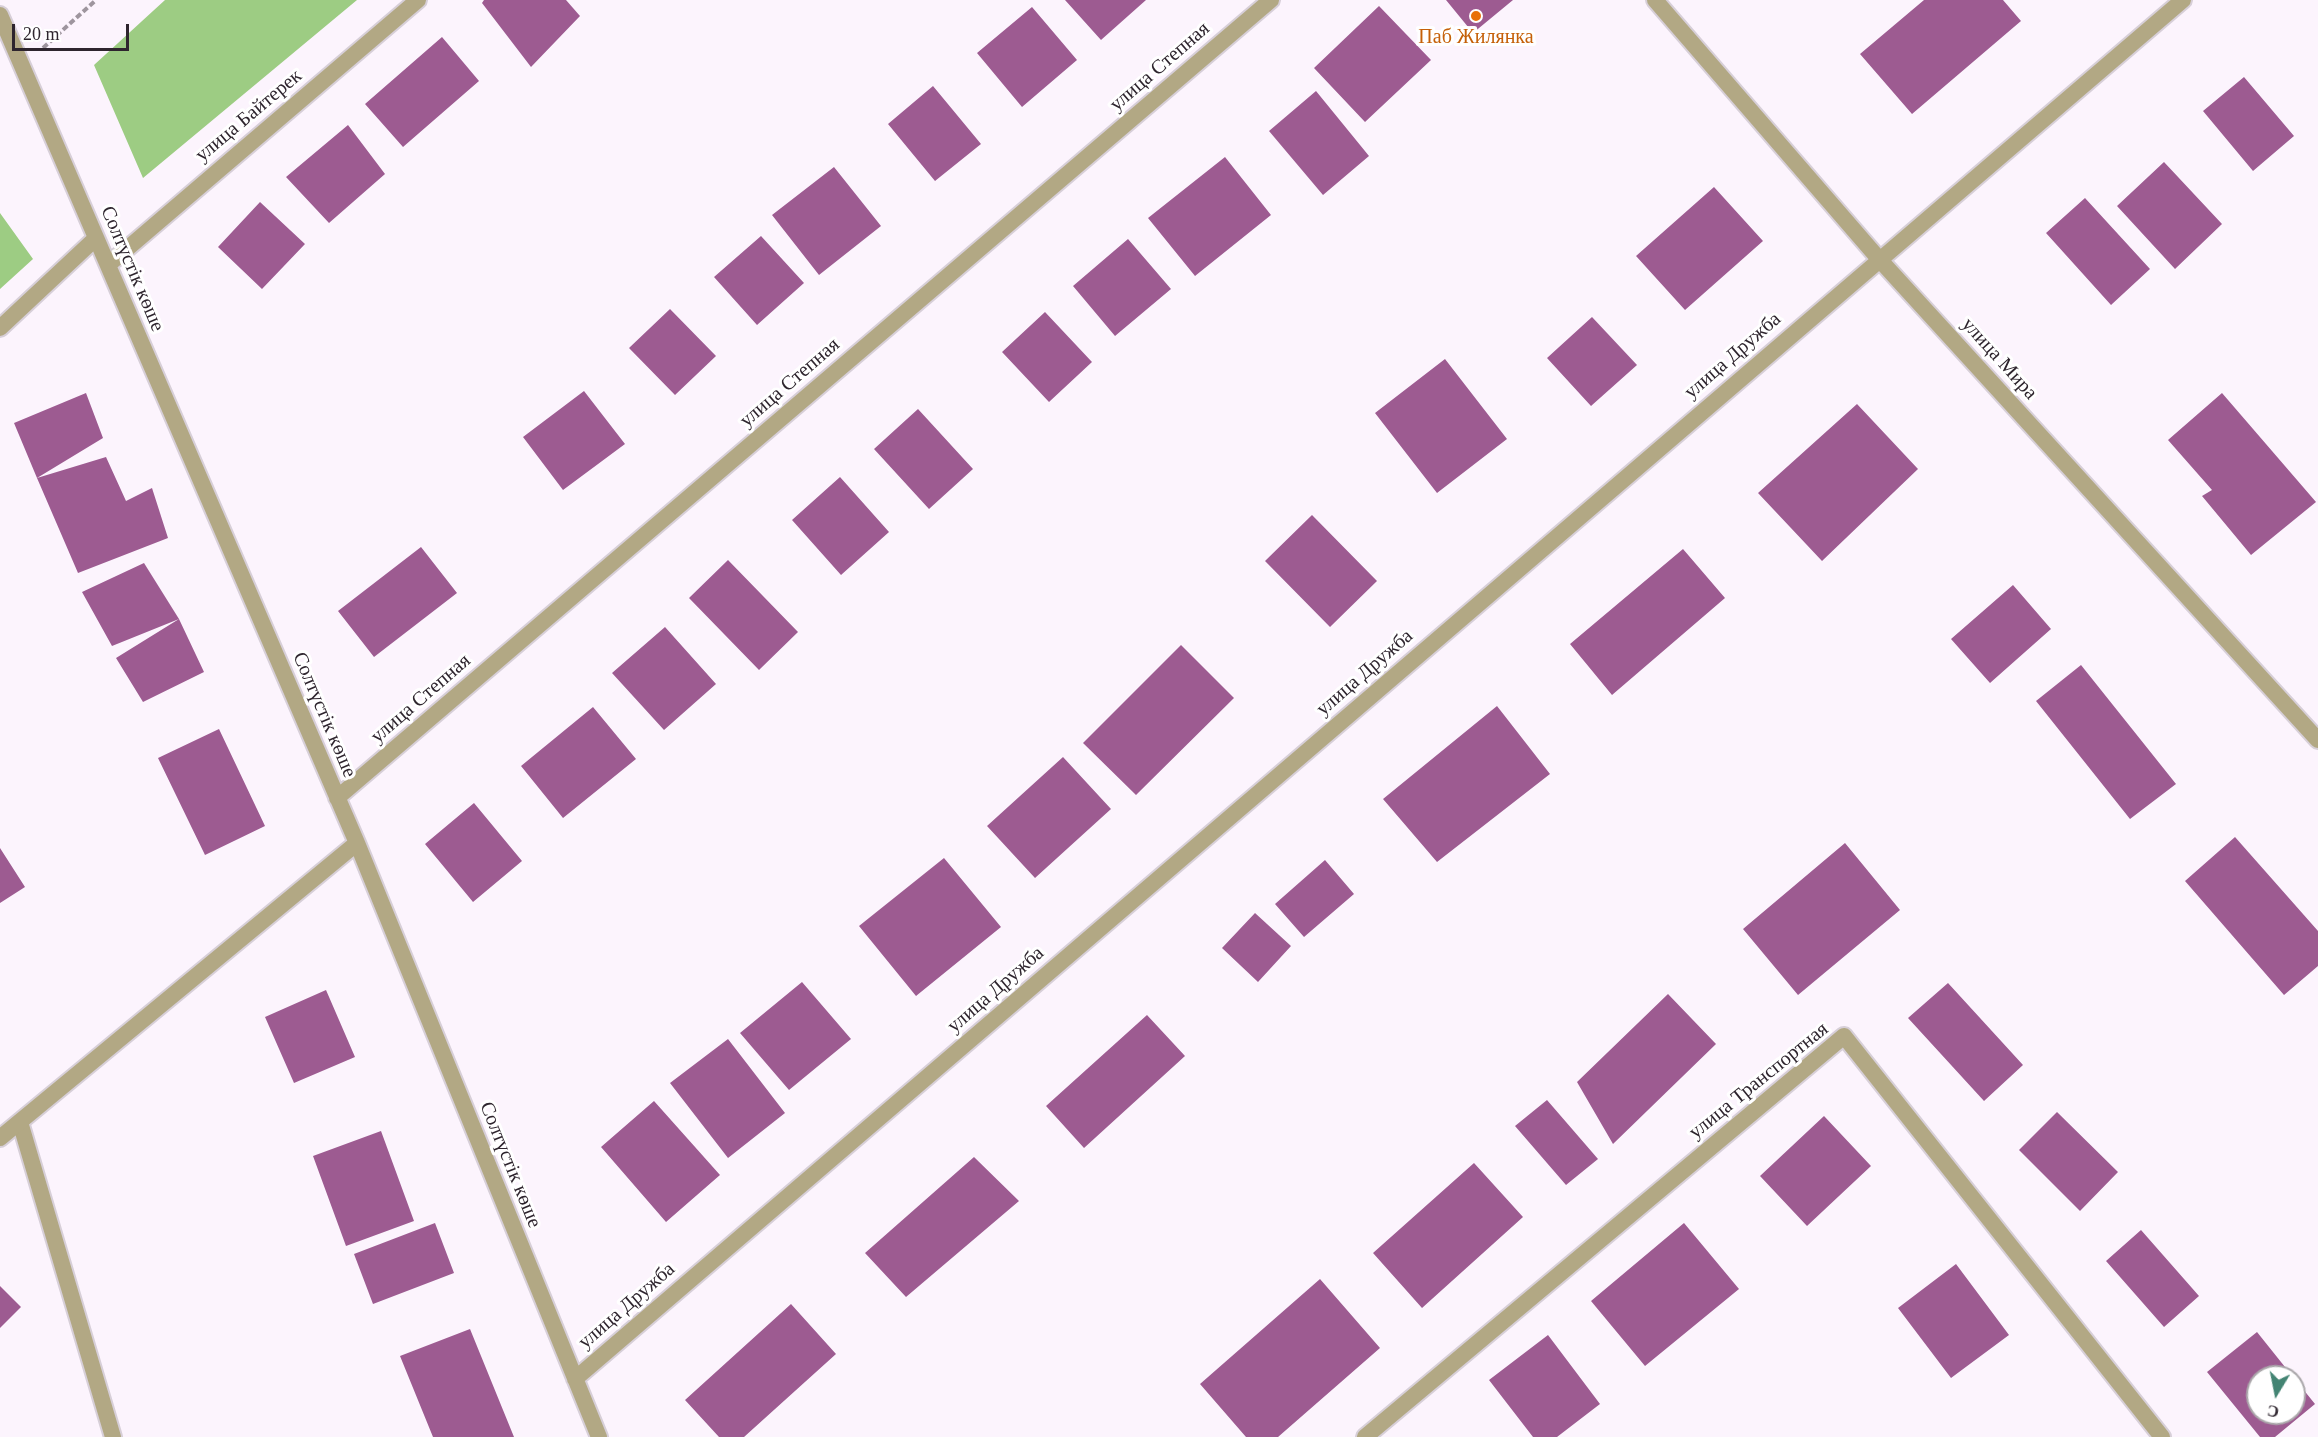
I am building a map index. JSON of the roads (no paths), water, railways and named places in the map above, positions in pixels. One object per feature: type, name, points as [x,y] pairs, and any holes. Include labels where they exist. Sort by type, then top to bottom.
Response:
[{"type":"street","name":"улица Байтерек","points":[[108,265],[418,0]]},
{"type":"street","name":"улица Степная","points":[[337,798],[1271,0]]},
{"type":"street","name":"улица Мира","points":[[1655,0],[1879,259],[2318,740]]},
{"type":"street","name":"улица Дружба","points":[[574,1379],[2183,0]]},
{"type":"street","name":"Солтүстік көше","points":[[0,15],[357,843],[599,1437]]},
{"type":"street","points":[[0,328],[96,238]]},
{"type":"street","points":[[0,1138],[357,843]]},
{"type":"street","name":"улица Транспортная","points":[[1365,1437],[1844,1036],[2162,1437]]},
{"type":"street","points":[[20,1122],[113,1437]]},
{"type":"place","name":"Паб Жилянка","points":[[1476,16]]}]
